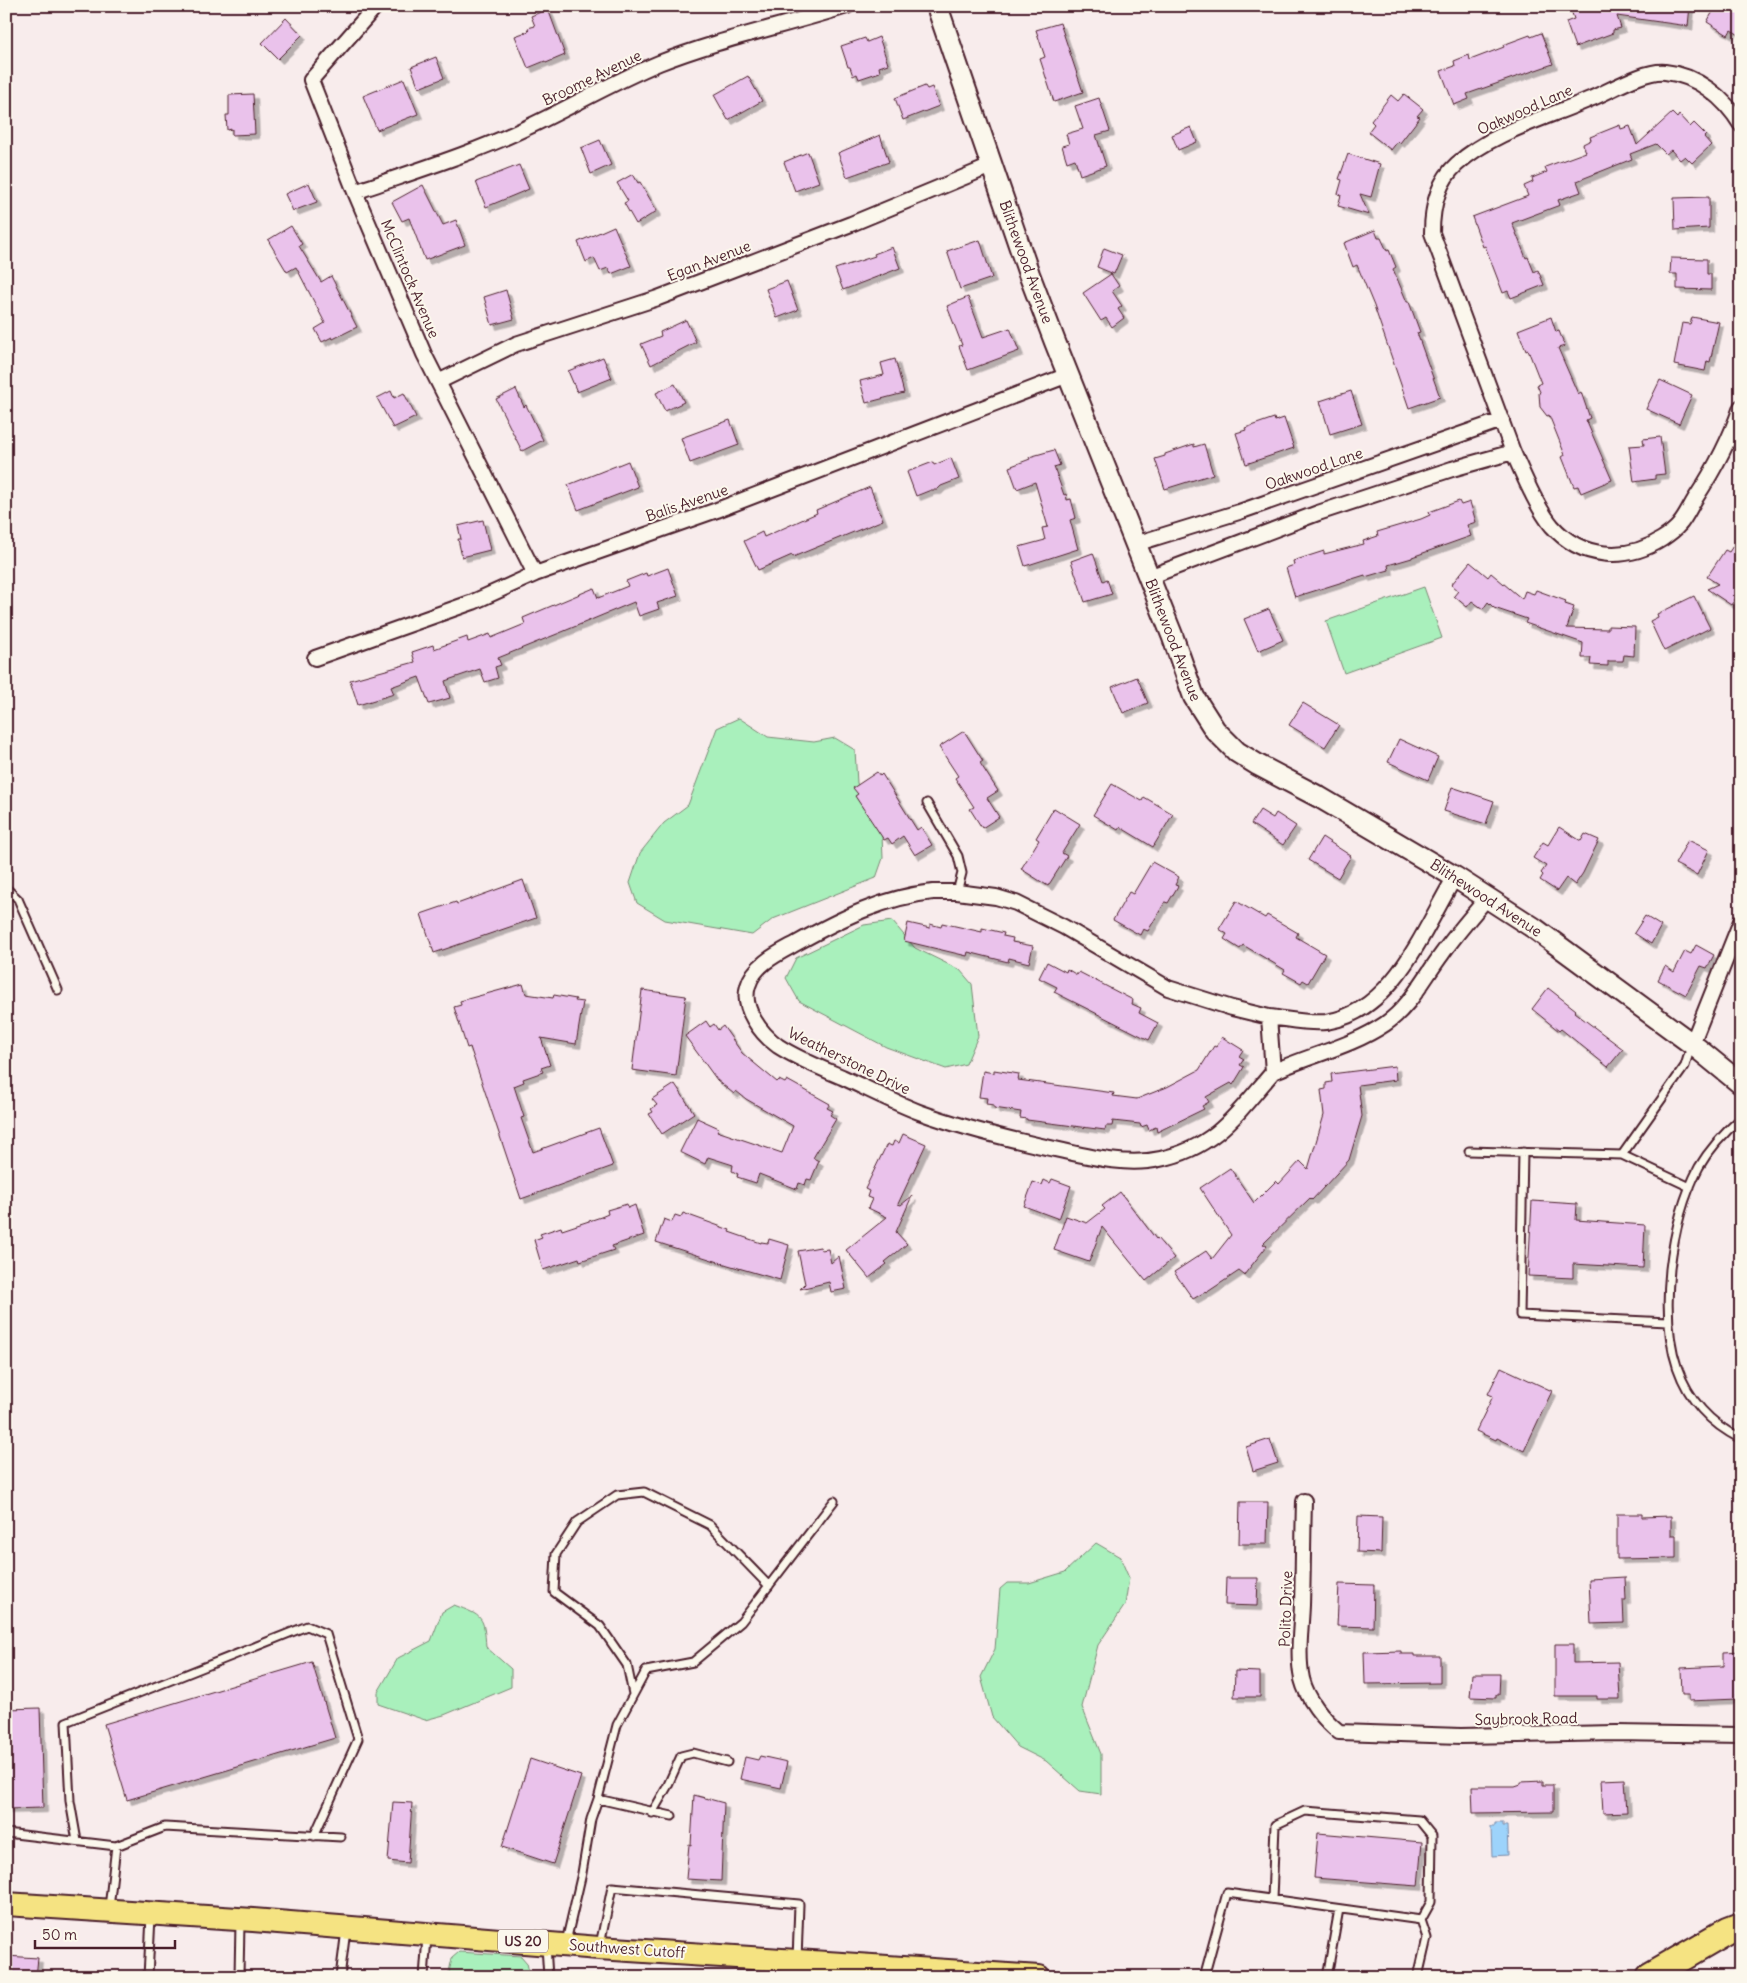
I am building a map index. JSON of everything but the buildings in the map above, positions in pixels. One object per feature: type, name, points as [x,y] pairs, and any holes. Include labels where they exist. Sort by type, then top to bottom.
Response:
[{"type":"highway","points":[[1649,1977],[1728,1931],[1741,1926]]},
{"type":"main road","name":"Southwest Cutoff","points":[[6,1904],[428,1933],[796,1968],[1039,1977]]},
{"type":"street","name":"McClintock Avenue","points":[[376,6],[311,80],[424,354],[535,574]]},
{"type":"street","name":"Broome Avenue","points":[[356,192],[510,136],[610,84],[684,54],[847,6]]},
{"type":"street","name":"Blithewood Avenue","points":[[937,6],[1029,274],[1194,696],[1202,712],[1224,740],[1237,752],[1319,797],[1455,877],[1534,928],[1692,1044],[1741,1084]]},
{"type":"street","name":"Oakwood Lane","points":[[1741,125],[1711,90],[1677,75],[1664,72],[1655,73],[1504,135],[1478,149],[1456,165],[1447,176],[1437,195],[1432,216],[1432,233],[1513,452],[1528,485],[1550,523],[1562,535],[1590,552],[1604,555],[1624,554],[1651,546],[1679,526],[1712,473],[1741,407]]},
{"type":"street","name":"Egan Avenue","points":[[438,382],[516,344],[658,298],[851,224],[991,166]]},
{"type":"street","name":"Balis Avenue","points":[[316,658],[473,602],[535,574],[718,510],[1068,375]]},
{"type":"street","name":"Oakwood Lane","points":[[1135,544],[1239,512],[1502,420]]},
{"type":"street","points":[[1149,577],[1318,513],[1454,468],[1513,452]]},
{"type":"street","name":"Weatherstone Drive","points":[[1455,877],[1410,957],[1382,994],[1342,1018],[1326,1022],[1302,1022],[1269,1017],[1232,1008],[1168,988],[1064,927],[1016,903],[996,897],[957,892],[911,894],[879,904],[847,916],[776,954],[756,971],[747,988],[749,1010],[758,1024],[778,1046],[918,1112],[1016,1141],[1106,1160],[1159,1160],[1197,1146],[1216,1135],[1235,1117],[1273,1072],[1348,1043],[1386,1023],[1402,1009],[1419,988],[1442,953],[1488,898]]},
{"type":"street","points":[[1692,1044],[1741,921]]},
{"type":"street","points":[[1269,1017],[1273,1072]]},
{"type":"street","name":"Polito Drive","points":[[1304,1501],[1300,1662],[1302,1680],[1309,1696],[1320,1712]]},
{"type":"street","name":"Saybrook Road","points":[[1320,1712],[1331,1726],[1339,1732],[1354,1733],[1461,1736],[1616,1733],[1741,1735]]},
{"type":"lane","points":[[927,803],[958,856],[962,873],[957,892]]},
{"type":"lane","points":[[6,888],[18,899],[58,990]]},
{"type":"lane","points":[[1622,1154],[1685,1066],[1692,1044]]},
{"type":"lane","points":[[1741,1118],[1710,1149],[1682,1207],[1674,1244],[1669,1284],[1668,1322],[1674,1361],[1689,1394],[1712,1422],[1741,1439]]},
{"type":"lane","points":[[1469,1150],[1622,1154],[1690,1187]]},
{"type":"lane","points":[[1523,1152],[1520,1315],[1668,1322]]},
{"type":"lane","points":[[633,1694],[626,1665],[600,1626],[554,1592],[556,1554],[576,1522],[617,1495],[644,1492],[710,1525],[769,1586]]},
{"type":"lane","points":[[548,1977],[555,1944],[582,1873],[591,1819],[617,1725],[646,1671],[693,1662],[741,1622],[834,1501]]},
{"type":"lane","points":[[77,1842],[70,1801],[66,1722],[307,1626],[326,1634],[358,1739],[314,1836]]},
{"type":"lane","points":[[652,1813],[667,1787],[681,1756],[693,1753],[727,1762]]},
{"type":"lane","points":[[598,1799],[652,1813],[672,1816]]},
{"type":"lane","points":[[1272,1899],[1275,1825],[1304,1811],[1420,1820],[1432,1836],[1431,1902],[1421,1920],[1427,1938],[1418,1977]]},
{"type":"lane","points":[[6,1833],[116,1846],[165,1827],[341,1837]]},
{"type":"lane","points":[[109,1911],[116,1846]]},
{"type":"lane","points":[[599,1948],[612,1887],[799,1904],[796,1968]]},
{"type":"lane","points":[[1204,1977],[1227,1893],[1421,1920]]},
{"type":"lane","points":[[1327,1977],[1339,1909]]},
{"type":"lane","points":[[148,1977],[151,1913]]},
{"type":"lane","points":[[239,1977],[240,1919]]},
{"type":"lane","points":[[340,1977],[346,1927]]},
{"type":"lane","points":[[424,1977],[428,1933]]},
{"type":"green space","points":[[1424,587],[1442,638],[1344,673],[1326,621]]},
{"type":"green space","points":[[739,718],[768,737],[814,742],[835,738],[855,750],[857,783],[882,836],[883,858],[876,878],[773,919],[752,935],[665,920],[637,903],[630,883],[640,853],[664,823],[688,805],[717,728]]},
{"type":"green space","points":[[892,921],[915,948],[960,970],[972,984],[978,1036],[966,1064],[946,1069],[886,1047],[799,1001],[786,978],[796,958],[864,925]]},
{"type":"green space","points":[[1096,1543],[1120,1557],[1129,1578],[1125,1605],[1098,1645],[1082,1707],[1101,1754],[1101,1794],[1080,1791],[1046,1761],[1018,1747],[992,1717],[981,1677],[995,1649],[1000,1589],[1007,1583],[1029,1583],[1065,1572]]},
{"type":"green space","points":[[454,1605],[480,1618],[483,1623],[486,1647],[511,1669],[511,1687],[444,1715],[425,1720],[378,1704],[378,1692],[398,1658],[431,1641],[442,1612]]},
{"type":"green space","points":[[459,1952],[521,1956],[527,1963],[530,1977],[448,1977],[452,1958]]},
{"type":"water","points":[[1495,1823],[1503,1823],[1503,1826],[1507,1826],[1508,1855],[1492,1856],[1491,1827],[1495,1827]]}]
